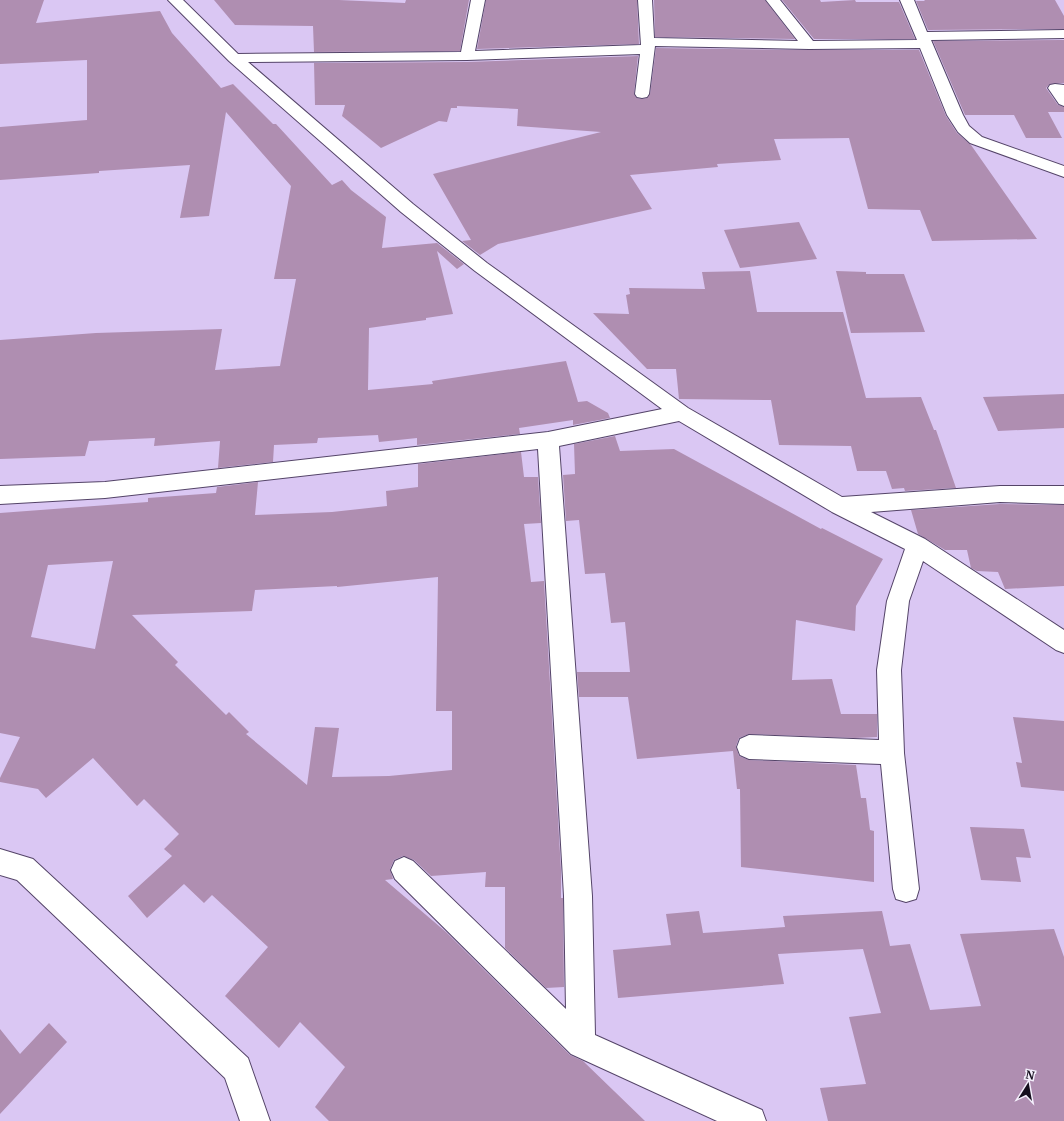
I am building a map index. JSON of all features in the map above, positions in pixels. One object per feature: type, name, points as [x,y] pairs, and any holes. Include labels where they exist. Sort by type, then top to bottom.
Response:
[{"type":"street","points":[[175,0],[234,58],[407,208],[481,267],[681,413],[839,506],[917,545],[1064,643]]},
{"type":"street","points":[[467,56],[478,0]]},
{"type":"street","points":[[642,94],[648,45],[645,0]]},
{"type":"street","points":[[773,0],[809,45]]},
{"type":"street","points":[[907,0],[955,115],[963,129],[976,140],[1064,172]]},
{"type":"street","points":[[234,58],[467,56],[648,45],[809,45],[1064,34]]},
{"type":"street","points":[[1064,89],[1055,88],[1064,101]]},
{"type":"street","points":[[0,495],[106,490],[548,440],[681,413]]},
{"type":"street","points":[[548,440],[578,896],[581,1044]]},
{"type":"street","points":[[839,506],[1000,494],[1064,495]]},
{"type":"street","points":[[906,889],[892,753],[889,670],[898,601],[917,545]]},
{"type":"street","points":[[749,747],[892,753]]},
{"type":"street","points":[[0,862],[24,868],[237,1070],[255,1121]]},
{"type":"street","points":[[404,870],[581,1044],[751,1121]]},
{"type":"building","points":[[0,0],[44,0],[36,23],[160,11],[172,33],[221,88],[233,84],[273,124],[276,124],[332,185],[342,180],[351,190],[386,217],[382,248],[437,243],[464,264],[457,269],[437,251],[453,314],[426,318],[426,320],[369,328],[368,390],[433,384],[432,381],[566,361],[578,402],[587,401],[608,413],[610,418],[573,425],[573,420],[519,428],[520,434],[417,445],[417,438],[379,442],[378,435],[318,438],[317,443],[274,445],[273,462],[218,468],[220,441],[154,446],[155,438],[89,441],[85,456],[0,459],[0,340],[96,333],[222,329],[215,370],[280,366],[296,279],[274,279],[291,186],[226,112],[209,216],[180,218],[190,165],[0,180],[0,127],[87,120],[87,60],[0,64]]},
{"type":"building","points":[[214,0],[339,0],[405,3],[406,0],[469,0],[460,51],[314,52],[313,26],[235,25]]},
{"type":"building","points":[[486,0],[637,0],[639,44],[477,49]]},
{"type":"building","points":[[654,0],[765,0],[795,39],[655,37]]},
{"type":"building","points":[[782,0],[820,0],[821,2],[855,0],[856,2],[899,2],[915,39],[814,39]]},
{"type":"building","points":[[924,0],[1055,0],[1064,16],[1064,29],[928,30],[916,1],[925,1]]},
{"type":"building","points":[[1064,40],[1064,83],[1050,84],[1046,88],[1058,105],[1064,107],[1064,112],[1048,112],[1062,138],[1026,138],[1014,115],[965,115],[933,41]]},
{"type":"building","points":[[656,48],[919,50],[946,116],[957,133],[971,145],[1037,239],[932,241],[920,210],[868,209],[849,138],[774,139],[781,160],[717,164],[718,167],[630,175],[652,209],[498,244],[480,255],[462,241],[471,240],[433,174],[601,132],[517,126],[518,109],[457,106],[457,108],[451,108],[447,122],[439,121],[381,148],[342,116],[345,105],[315,105],[314,63],[467,62],[638,56],[634,94],[637,98],[642,99],[647,98],[650,94]]},
{"type":"building","points":[[799,222],[817,259],[740,268],[724,230]]},
{"type":"building","points":[[750,271],[757,312],[843,312],[866,398],[921,397],[934,430],[936,430],[956,488],[905,491],[904,488],[892,489],[886,471],[857,471],[851,446],[779,445],[771,400],[679,399],[676,369],[647,369],[593,313],[629,314],[626,295],[630,294],[629,288],[705,289],[702,272]]},
{"type":"building","points":[[836,271],[866,272],[866,274],[904,274],[925,332],[851,333]]},
{"type":"building","points":[[1064,394],[1064,428],[998,431],[983,397]]},
{"type":"building","points":[[615,436],[620,451],[674,449],[821,529],[822,528],[883,559],[856,606],[855,631],[796,620],[792,680],[832,679],[841,714],[877,714],[877,737],[855,738],[749,734],[739,738],[736,746],[739,756],[749,760],[856,765],[861,798],[866,798],[870,830],[874,831],[874,882],[741,867],[740,789],[737,789],[733,751],[637,759],[628,697],[579,697],[577,672],[630,672],[625,622],[611,623],[605,573],[585,574],[579,520],[566,521],[563,475],[575,474],[574,444]]},
{"type":"building","points":[[521,452],[524,477],[538,477],[541,523],[524,524],[531,582],[544,581],[561,870],[561,898],[563,898],[564,987],[546,988],[505,948],[505,887],[485,887],[486,872],[431,876],[414,860],[403,856],[394,860],[390,869],[393,879],[385,880],[446,932],[570,1055],[583,1061],[645,1121],[329,1121],[315,1107],[345,1067],[300,1022],[279,1048],[225,996],[268,947],[212,895],[204,903],[184,884],[147,918],[128,896],[172,856],[164,849],[179,834],[144,799],[137,806],[93,758],[46,798],[38,789],[0,782],[0,778],[20,737],[0,733],[0,513],[148,502],[148,498],[216,493],[217,487],[258,482],[255,515],[332,512],[387,506],[386,491],[418,487],[418,464]],"holes":[[[113,561],[95,649],[31,637],[48,565]],[[438,577],[436,711],[452,711],[452,770],[389,776],[332,777],[339,728],[315,727],[307,785],[246,734],[249,732],[229,712],[226,715],[175,665],[178,662],[132,615],[252,611],[255,590],[337,587]]]},
{"type":"building","points":[[1000,504],[1064,505],[1064,586],[1005,589],[998,572],[977,571],[971,568],[967,550],[945,550],[918,534],[911,510]]},
{"type":"building","points":[[1013,717],[1064,721],[1064,791],[1021,787],[1016,762],[1022,763]]},
{"type":"building","points":[[970,827],[1024,829],[1031,858],[1016,857],[1021,882],[981,880]]},
{"type":"building","points":[[699,911],[703,933],[785,927],[783,916],[882,911],[890,946],[910,944],[930,1010],[981,1006],[960,934],[1054,929],[1064,957],[1064,1121],[828,1121],[820,1088],[866,1084],[849,1017],[881,1013],[863,949],[778,954],[784,984],[618,998],[613,950],[671,945],[666,914]]},
{"type":"building","points":[[49,1023],[67,1042],[0,1114],[0,1029],[20,1054]]}]
